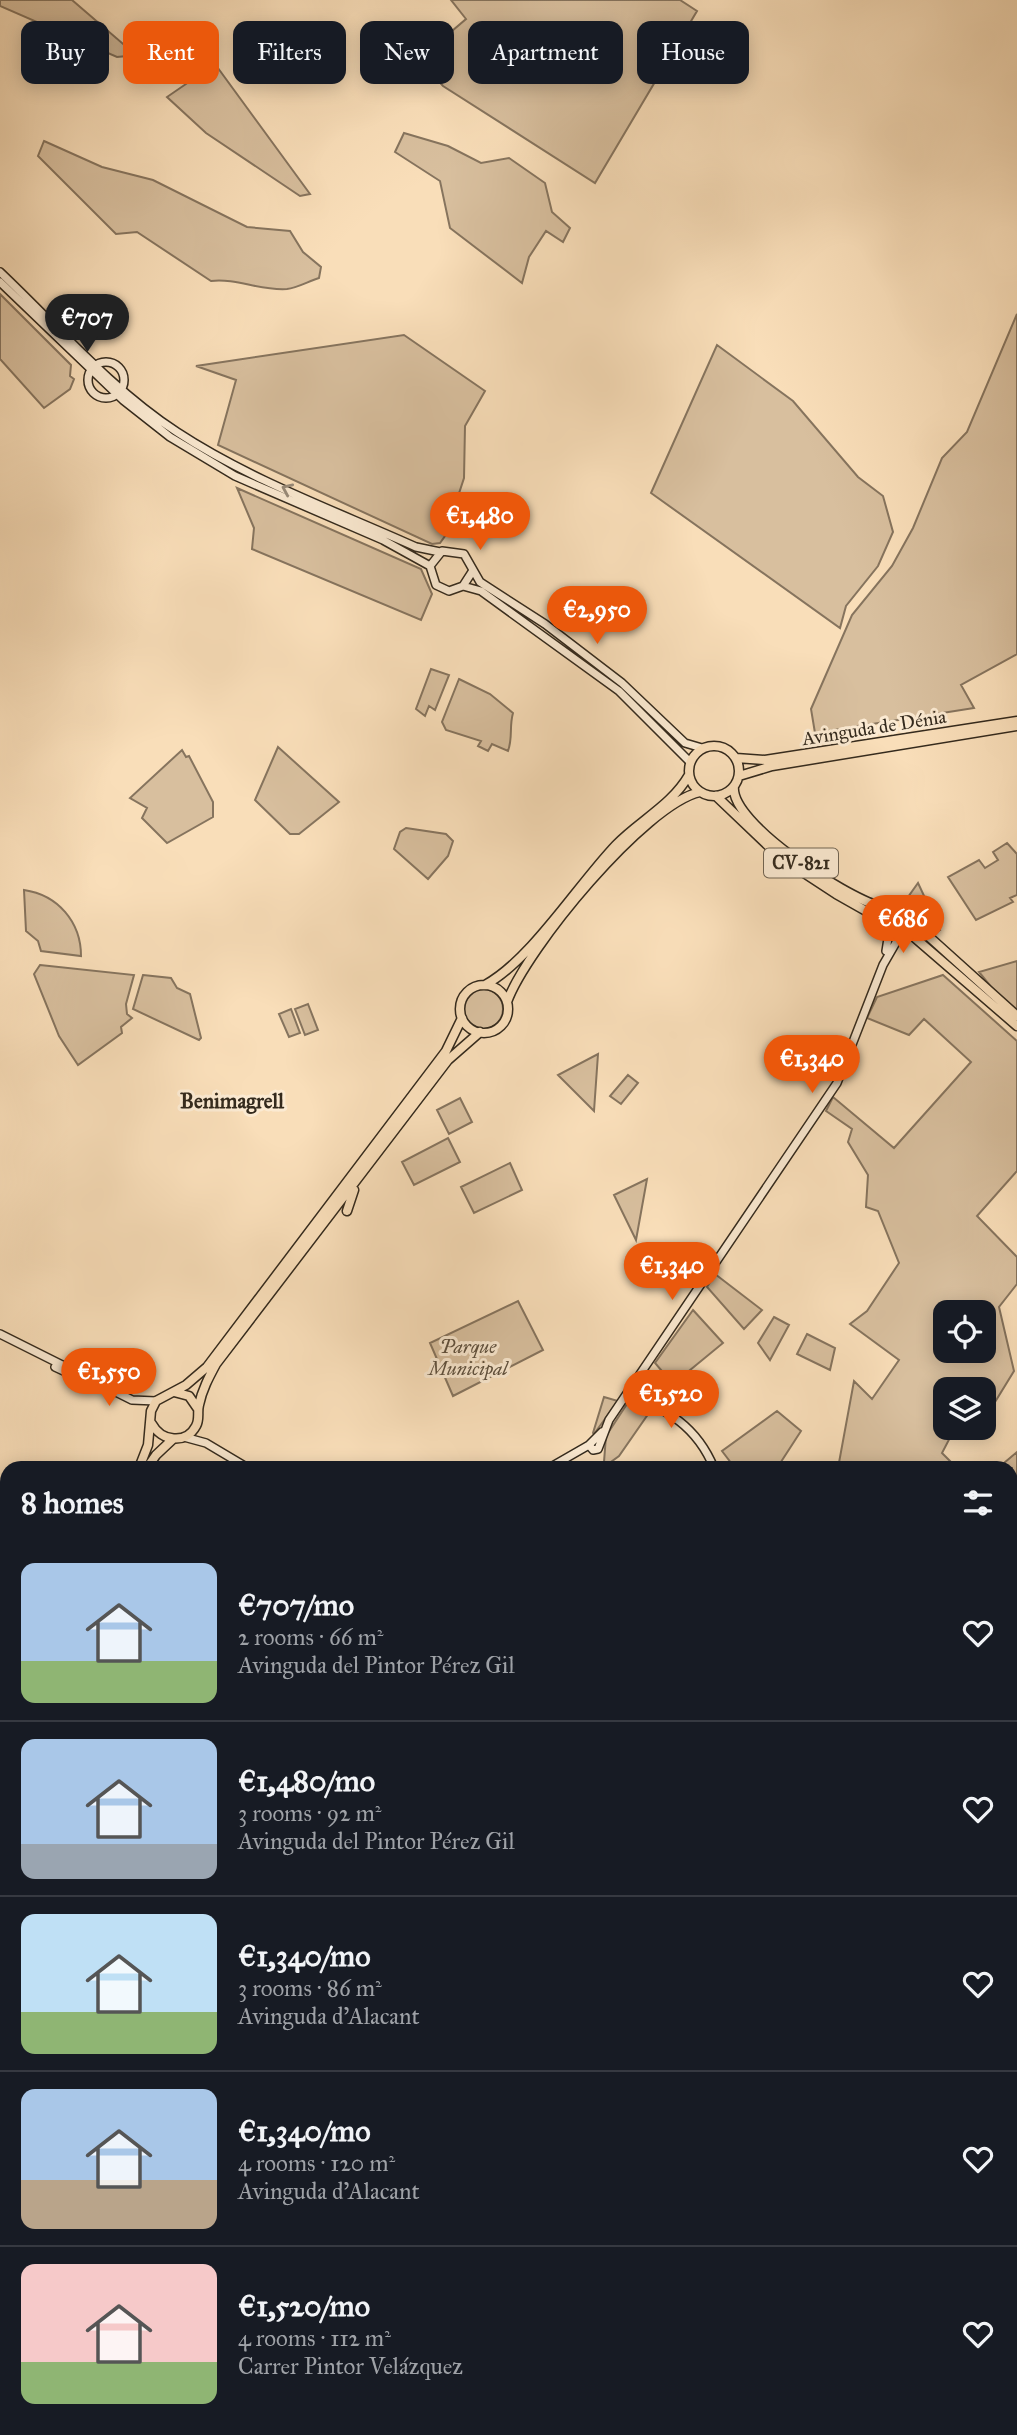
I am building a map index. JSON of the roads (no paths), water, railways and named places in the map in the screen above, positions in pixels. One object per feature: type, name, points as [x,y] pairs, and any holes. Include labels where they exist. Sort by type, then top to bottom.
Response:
[{"type":"main road","points":[[0,272],[93,367]]},
{"type":"main road","points":[[0,282],[158,429],[213,464],[383,540],[430,566]]},
{"type":"main road","points":[[93,367],[115,365],[124,374],[121,392]]},
{"type":"main road","points":[[93,367],[89,387],[95,397],[121,392],[175,431],[230,463],[416,547],[440,552],[460,551],[468,559],[472,572],[480,582],[545,624],[622,682],[685,743],[702,748],[721,746],[736,758],[739,776],[734,786],[716,796]]},
{"type":"main road","points":[[440,552],[430,566],[431,577],[441,588],[449,591],[463,586],[480,590],[619,691],[690,762]]},
{"type":"main road","points":[[463,586],[472,572]]},
{"type":"main road","name":"Avinguda de Dénia","points":[[736,758],[765,760],[1017,721]]},
{"type":"main road","name":"Avinguda de Dénia","points":[[739,776],[772,766],[1017,726]]},
{"type":"main road","points":[[689,775],[701,792],[667,810],[610,860],[535,949],[518,974],[507,1002],[503,1023],[496,1030],[480,1032],[471,1029],[462,1018],[460,1009],[464,996],[472,988],[485,985],[518,960],[596,866],[627,834],[675,795],[689,775],[690,762],[702,748]]},
{"type":"main road","name":"CV-821","points":[[734,786],[738,803],[794,859],[842,890],[880,906],[906,908],[914,920],[1017,1016]]},
{"type":"main road","name":"CV-821","points":[[701,792],[716,796],[781,858],[836,894],[905,932],[1017,1026]]},
{"type":"main road","points":[[883,965],[889,915],[896,908]]},
{"type":"main road","points":[[561,1461],[594,1442],[837,1083],[883,965],[914,920]]},
{"type":"main road","points":[[485,985],[500,992],[507,1002]]},
{"type":"main road","points":[[141,1461],[156,1401],[164,1394],[174,1392],[207,1367],[446,1051],[462,1018]]},
{"type":"main road","points":[[206,1443],[197,1424],[198,1409],[216,1364],[448,1060],[480,1032]]},
{"type":"main road","points":[[347,1211],[350,1196],[378,1153]]},
{"type":"main road","points":[[0,1337],[132,1400],[156,1401]]},
{"type":"main road","points":[[0,1337],[131,1402],[151,1419],[162,1436],[173,1439],[184,1437],[206,1443],[236,1461]]},
{"type":"main road","points":[[174,1392],[189,1396],[198,1409]]},
{"type":"main road","points":[[626,1395],[654,1404],[680,1420],[702,1444],[710,1461]]},
{"type":"main road","points":[[184,1437],[197,1424]]},
{"type":"main road","points":[[153,1461],[173,1439]]},
{"type":"district","name":"Benimagrell","points":[[232,1101]]},
{"type":"park label","name":"Parque Municipal","points":[[468,1357]]}]
